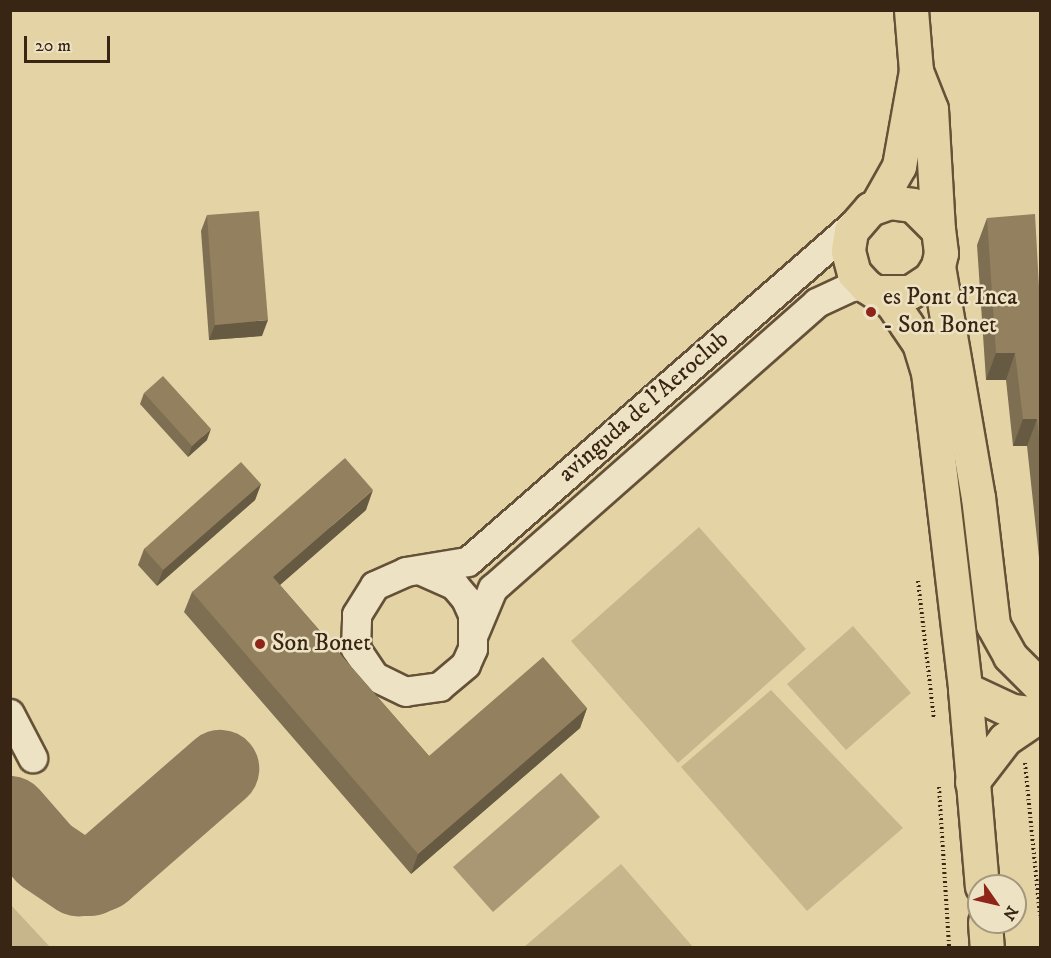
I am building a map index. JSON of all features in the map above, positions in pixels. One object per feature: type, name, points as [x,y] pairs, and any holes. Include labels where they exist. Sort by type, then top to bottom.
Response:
[{"type":"main road","points":[[911,10],[916,71],[899,166],[867,214],[848,251],[854,273],[892,303],[919,343],[928,372]]},
{"type":"main road","points":[[916,71],[931,109],[941,254],[934,272],[928,372],[965,689],[981,874]]},
{"type":"main road","points":[[867,214],[890,202],[914,205],[938,230]]},
{"type":"main road","points":[[872,289],[910,292],[934,272]]},
{"type":"main road","points":[[934,272],[978,497],[993,625],[1010,656],[1041,686]]},
{"type":"main road","points":[[965,689],[1012,711],[1038,716]]},
{"type":"main road","points":[[972,782],[1005,739],[1038,716]]},
{"type":"street","name":"avinguda de l'Aeroclub","points":[[867,214],[468,562],[390,577],[364,599],[354,632],[364,664],[390,687],[423,692],[440,687],[465,665],[475,632],[493,589],[822,298],[851,287],[872,289]]},
{"type":"street","points":[[424,572],[455,586],[473,615],[475,632]]},
{"type":"street","points":[[10,714],[33,758]]},
{"type":"path","points":[[918,573],[934,723]]},
{"type":"path","points":[[1038,716],[1024,753],[1041,915]]},
{"type":"path","points":[[939,782],[949,948]]},
{"type":"shaded area","points":[[699,527],[806,649],[678,763],[571,641]]},
{"type":"shaded area","points":[[853,626],[911,693],[846,750],[787,684]]},
{"type":"shaded area","points":[[771,690],[903,828],[807,911],[681,767]]},
{"type":"shaded area","points":[[561,773],[600,817],[493,912],[453,867]]},
{"type":"shaded area","points":[[621,864],[693,947],[524,947]]},
{"type":"shaded area","points":[[11,905],[50,947],[11,947]]},
{"type":"building","points":[[259,211],[268,320],[215,325],[207,215]]},
{"type":"building","points":[[1035,214],[1041,323],[1041,456],[1037,419],[1023,419],[1015,353],[996,353],[987,218]]},
{"type":"building","points":[[163,376],[211,429],[192,446],[144,393]]},
{"type":"building","name":"Son Bonet","points":[[345,458],[373,490],[273,577],[429,756],[543,657],[587,708],[418,854],[192,592]]},
{"type":"building","points":[[241,462],[261,484],[163,570],[144,549]]},
{"type":"taxiway","points":[[10,815],[45,855],[78,877],[90,877],[102,872],[220,769]]},
{"type":"place","name":"es Pont d'Inca - Son Bonet","points":[[871,312]]},
{"type":"place","name":"Son Bonet","points":[[260,644]]}]
